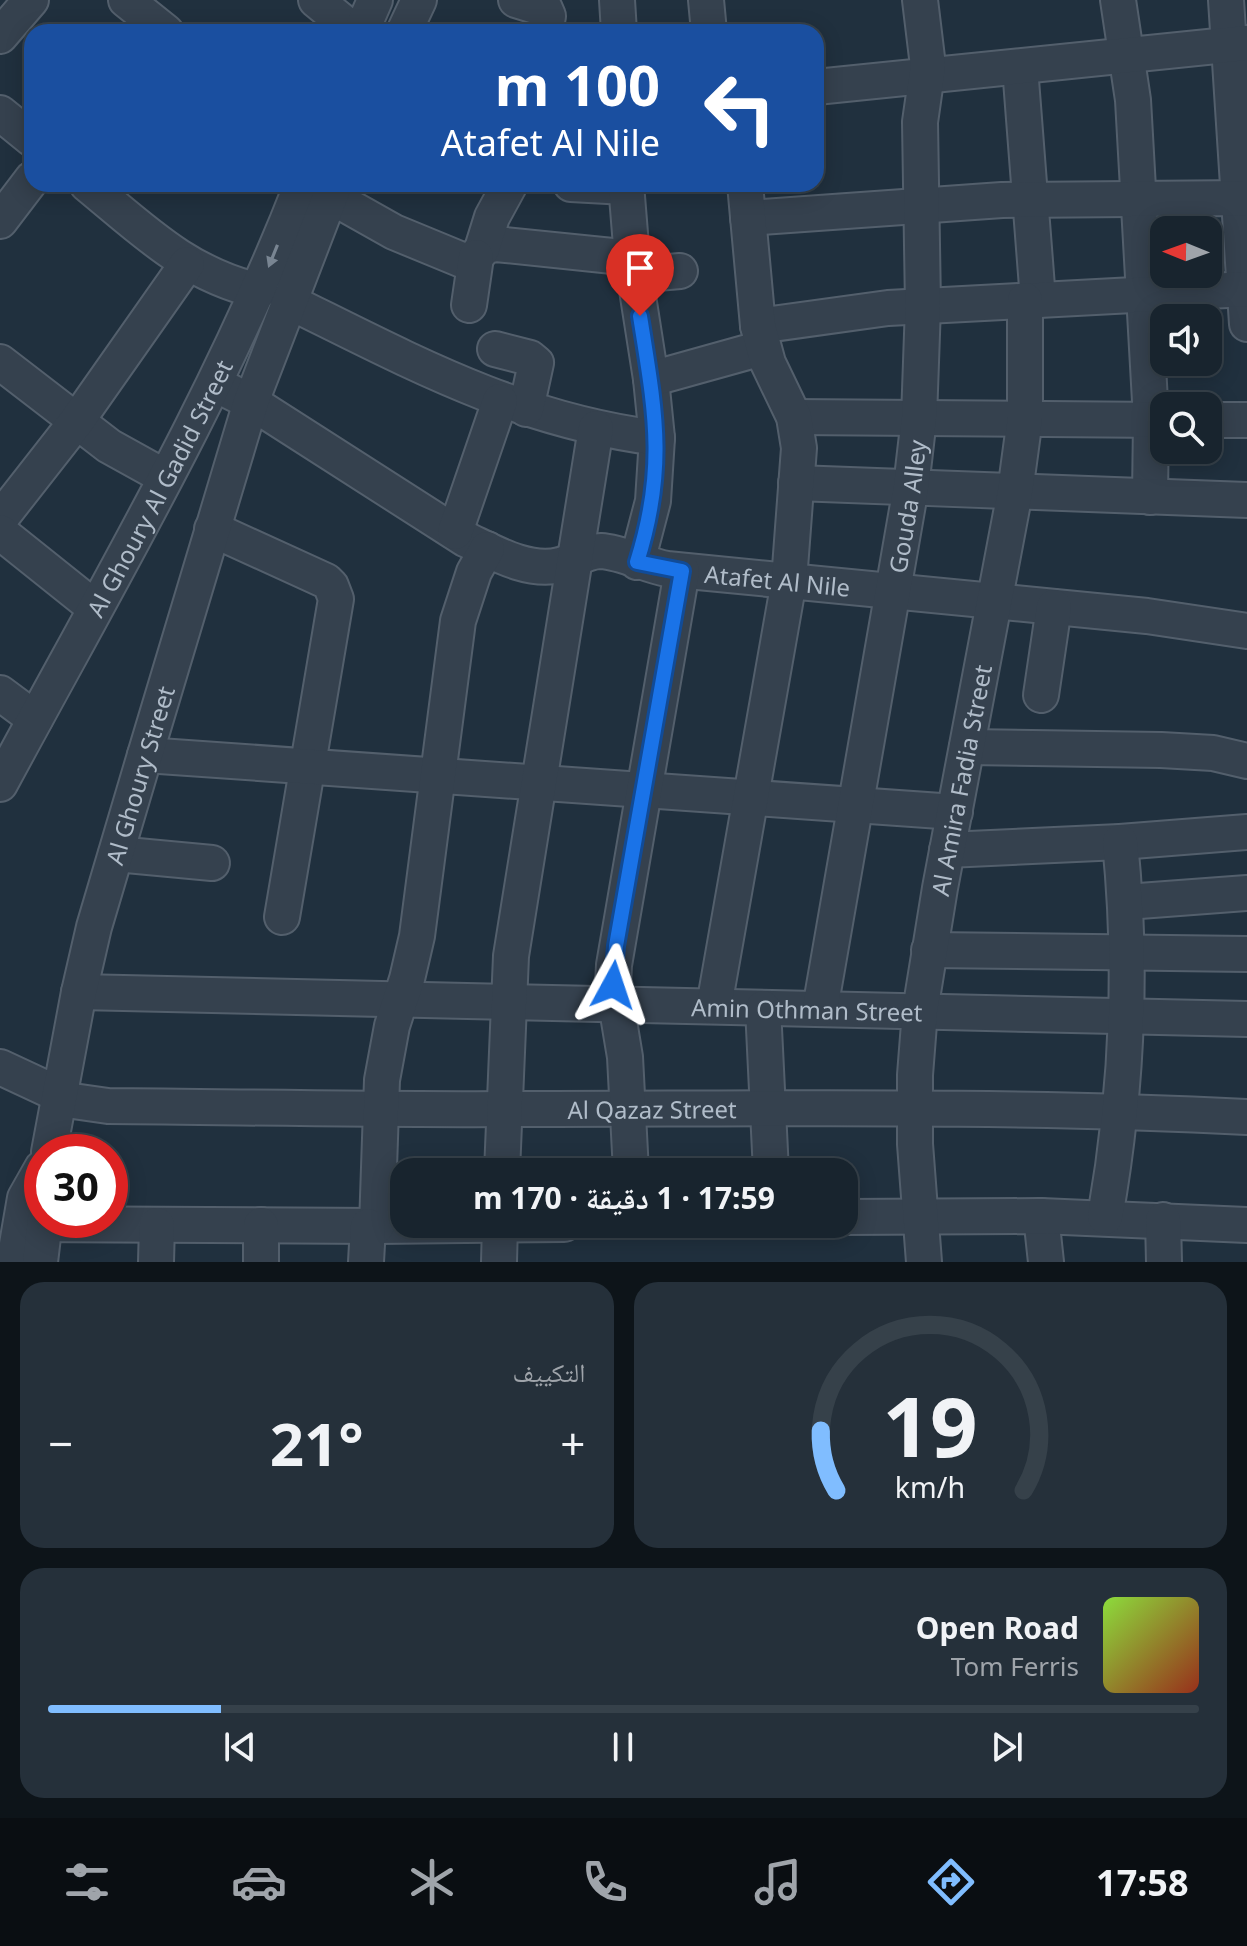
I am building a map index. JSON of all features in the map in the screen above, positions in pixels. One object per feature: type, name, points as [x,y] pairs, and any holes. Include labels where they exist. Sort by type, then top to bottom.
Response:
[{"type":"street","points":[[0,36],[31,0]]},
{"type":"street","points":[[316,0],[348,24]]},
{"type":"street","points":[[362,24],[375,0]]},
{"type":"street","points":[[408,24],[419,0]]},
{"type":"street","points":[[516,0],[545,9],[546,24]]},
{"type":"street","points":[[617,0],[618,24]]},
{"type":"street","points":[[706,0],[708,24]]},
{"type":"street","name":"Gouda Alley","points":[[820,1009],[911,487],[919,418],[923,306],[920,122],[927,77],[927,45],[920,0]]},
{"type":"street","points":[[1118,0],[1128,56],[1142,294],[1154,392]]},
{"type":"street","points":[[1226,0],[1239,44],[1247,324]]},
{"type":"street","points":[[824,86],[1239,44]]},
{"type":"street","name":"Al Amira Fadia Street","points":[[924,1262],[915,1107],[920,1011],[947,850],[1015,492],[1025,418],[1031,300],[1030,199],[1020,67]]},
{"type":"street","points":[[0,113],[24,132]]},
{"type":"street","points":[[0,221],[24,190]]},
{"type":"street","points":[[97,192],[187,264],[234,285],[273,296],[426,369],[513,405],[596,428],[657,438]]},
{"type":"street","name":"Al Ghoury Al Gadid Street","points":[[251,402],[273,296],[320,192]]},
{"type":"street","points":[[329,192],[384,226],[462,260],[496,244],[633,267],[680,271]]},
{"type":"street","points":[[469,305],[479,253],[492,217],[506,192]]},
{"type":"street","points":[[627,192],[633,267],[657,438],[653,501],[637,562]]},
{"type":"street","points":[[714,1006],[789,581],[799,448],[794,417],[760,337],[746,192]]},
{"type":"street","points":[[748,218],[1030,199],[1243,198]]},
{"type":"street","points":[[0,519],[76,422],[187,264]]},
{"type":"street","points":[[651,379],[760,337],[848,312],[1246,289]]},
{"type":"street","name":"Al Ghoury Al Gadid Street","points":[[0,784],[215,384],[273,296]]},
{"type":"street","points":[[455,532],[513,405],[537,366],[534,360],[511,348]]},
{"type":"street","points":[[0,362],[127,458],[165,477]]},
{"type":"street","name":"Atafet Al Nile","points":[[215,384],[251,402],[455,532],[526,564],[563,564],[597,551],[609,552],[637,562],[682,571],[1147,616],[1247,631]]},
{"type":"street","name":"Al Ghoury Street","points":[[52,1134],[79,992],[116,854],[251,402]]},
{"type":"street","points":[[794,417],[1150,420]]},
{"type":"street","points":[[1222,420],[1247,420]]},
{"type":"street","points":[[502,1158],[507,1002],[514,932],[596,428]]},
{"type":"street","points":[[1150,497],[1153,464]]},
{"type":"street","points":[[796,483],[1247,500]]},
{"type":"street","points":[[212,529],[326,581],[335,592],[282,917]]},
{"type":"street","points":[[0,532],[95,608]]},
{"type":"street","points":[[366,1262],[372,1226],[386,1053],[417,936],[458,621],[474,572],[487,549]]},
{"type":"street","points":[[630,1158],[625,1057],[613,985],[615,956],[682,571]]},
{"type":"street","points":[[1041,695],[1054,607]]},
{"type":"street","points":[[0,693],[35,719]]},
{"type":"street","points":[[967,747],[1187,751],[1247,761]]},
{"type":"street","points":[[145,755],[955,812]]},
{"type":"street","points":[[947,850],[1247,832]]},
{"type":"street","points":[[1105,1217],[1122,1110],[1128,1016],[1126,902],[1120,842]]},
{"type":"street","points":[[116,854],[212,863]]},
{"type":"street","points":[[1126,902],[1247,893]]},
{"type":"street","points":[[929,950],[1247,954]]},
{"type":"street","name":"Amin Othman Street","points":[[79,992],[1247,1019]]},
{"type":"street","points":[[763,1008],[771,1158]]},
{"type":"street","name":"Al Qazaz Street","points":[[0,1067],[73,1101],[108,1106],[504,1109],[915,1107],[1122,1110],[1247,1117]]},
{"type":"street","points":[[1041,1216],[1046,1262]]},
{"type":"street","points":[[858,1217],[1105,1217],[1247,1225]]},
{"type":"street","points":[[1163,1220],[1164,1262]]},
{"type":"street","points":[[128,1225],[390,1226]]},
{"type":"street","points":[[156,1262],[157,1225]]},
{"type":"street","points":[[261,1225],[261,1262]]},
{"type":"street","points":[[14,1262],[28,1238]]},
{"type":"street","points":[[38,1238],[40,1262]]},
{"type":"street","points":[[499,1262],[500,1238]]},
{"type":"route","points":[[613,985],[616,946],[682,571],[637,562],[653,501],[657,470],[655,406],[640,316]]}]
